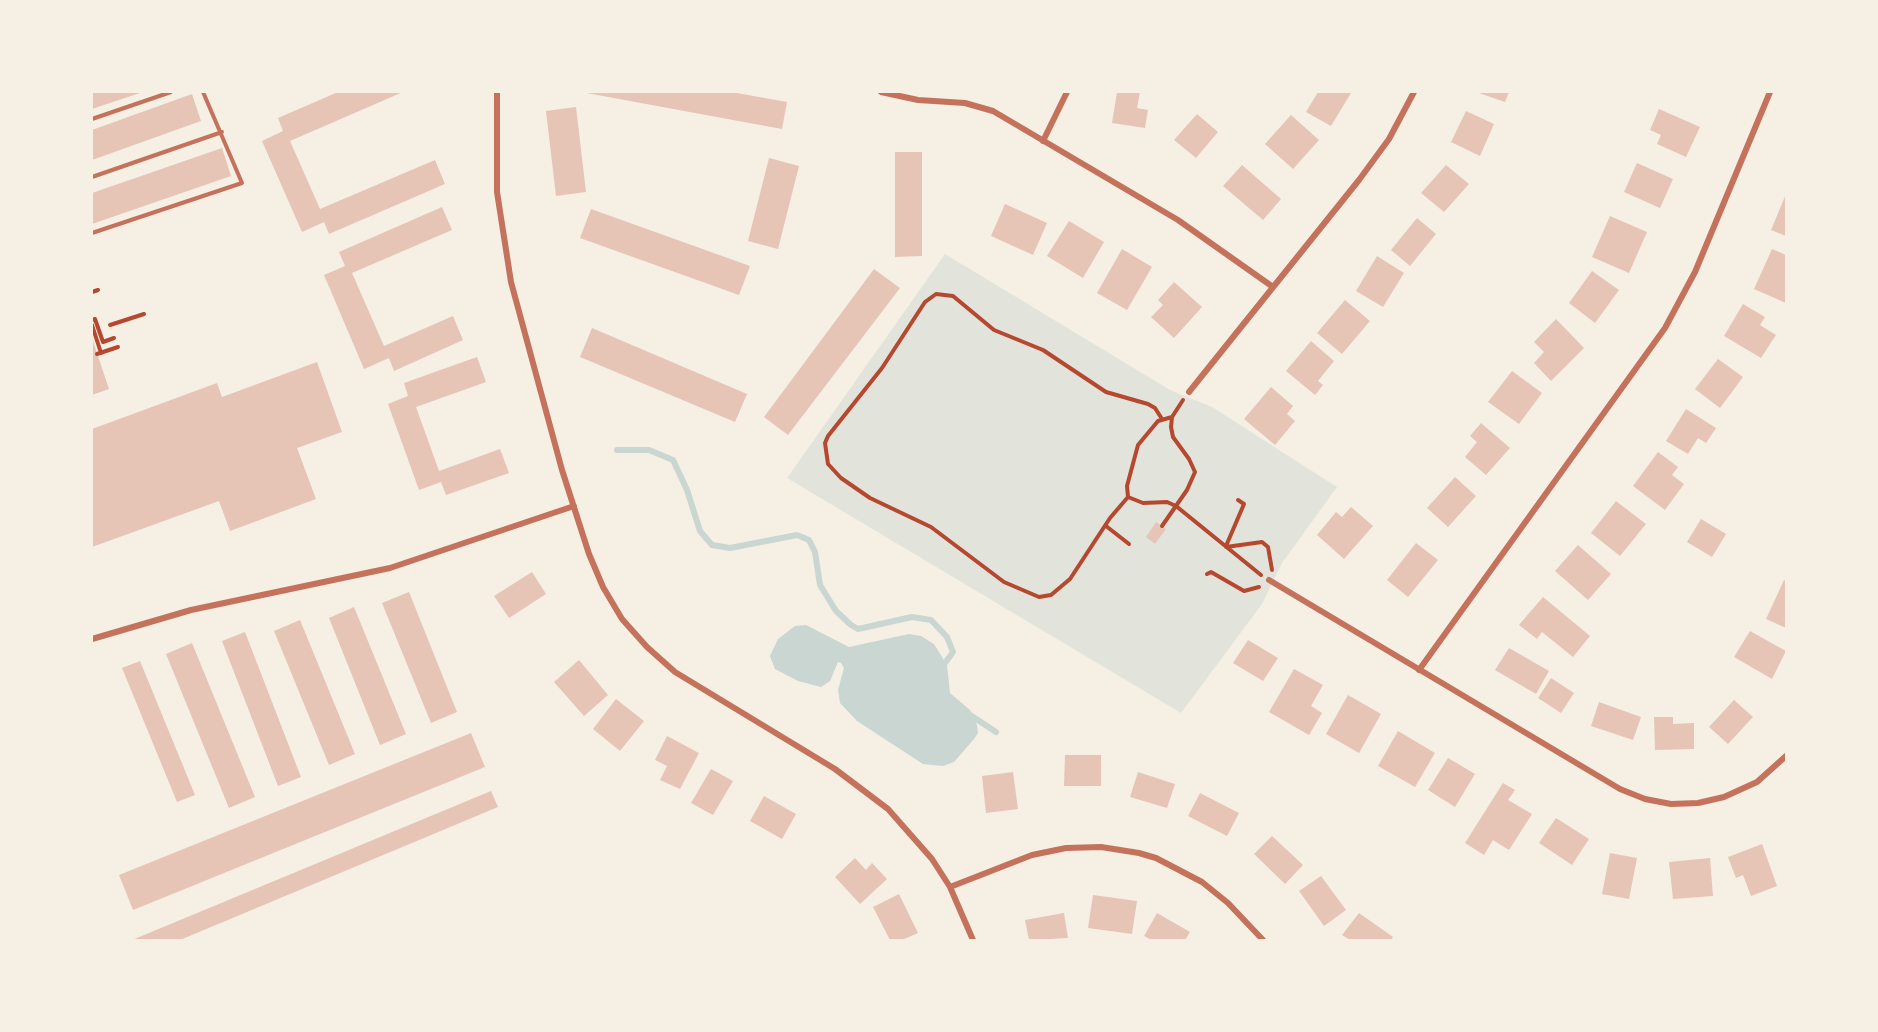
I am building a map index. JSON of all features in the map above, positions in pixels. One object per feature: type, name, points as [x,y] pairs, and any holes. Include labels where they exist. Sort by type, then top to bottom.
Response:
[{"type":"street","points":[[497,92],[497,192],[506,258],[574,506],[589,554],[603,587],[622,619],[647,647],[691,683],[835,769],[871,794],[919,842],[950,887],[973,940]]},
{"type":"street","points":[[881,92],[918,100],[952,102],[993,111],[1178,220],[1273,287]]},
{"type":"street","points":[[1043,141],[1067,92]]},
{"type":"street","points":[[1189,392],[1359,180],[1389,138],[1414,92]]},
{"type":"street","points":[[1419,670],[1665,328],[1695,273],[1770,92]]},
{"type":"street","points":[[92,639],[191,610],[390,568],[574,506]]},
{"type":"street","points":[[1268,580],[1620,789],[1645,799],[1680,804],[1724,798],[1757,782],[1786,756]]},
{"type":"street","points":[[950,887],[1024,857],[1066,848],[1101,847],[1139,853],[1166,863],[1202,882],[1228,903],[1263,940]]},
{"type":"lane","points":[[92,119],[171,92]]},
{"type":"lane","points":[[92,233],[242,183],[203,92]]},
{"type":"lane","points":[[92,177],[222,132]]},
{"type":"path","points":[[92,292],[98,290]]},
{"type":"path","points":[[1162,419],[1155,408],[1148,404],[1106,392],[1043,350],[993,330],[953,296],[936,294],[925,302],[882,368],[828,436],[825,443],[828,464],[840,478],[870,498],[931,527],[1004,582],[1039,597],[1060,590],[1128,497],[1127,486],[1138,446],[1152,427],[1162,419],[1172,417]]},
{"type":"path","points":[[110,325],[144,314]]},
{"type":"path","points":[[114,338],[103,342],[95,319],[92,323],[99,354],[118,347]]},
{"type":"path","points":[[1162,526],[1195,472],[1189,459],[1173,437],[1172,417],[1189,392]]},
{"type":"path","points":[[1128,497],[1143,503],[1167,502],[1176,506],[1268,580]]},
{"type":"path","points":[[1226,547],[1244,504],[1238,500]]},
{"type":"path","points":[[1106,526],[1129,544]]},
{"type":"path","points":[[1207,574],[1211,572],[1244,591],[1264,588],[1272,569],[1266,544],[1256,542],[1226,547]]},
{"type":"shaded area","points":[[945,254],[1170,390],[1212,407],[1337,487],[1282,563],[1262,604],[1181,713],[787,478]]},
{"type":"shaded area","points":[[806,625],[849,647],[909,634],[921,636],[934,644],[947,665],[950,693],[970,710],[978,733],[954,762],[943,766],[923,764],[857,721],[840,703],[838,690],[844,668],[841,663],[838,662],[830,681],[821,687],[798,681],[775,669],[770,656],[778,639],[795,626]]},
{"type":"building","points":[[92,92],[143,92],[92,109]]},
{"type":"building","points":[[338,92],[403,92],[290,141],[320,209],[435,160],[445,184],[329,234],[324,222],[302,232],[262,141],[283,131],[278,118]]},
{"type":"building","points":[[581,92],[731,92],[787,102],[782,129]]},
{"type":"building","points":[[1117,92],[1140,92],[1137,108],[1148,110],[1145,128],[1112,123]]},
{"type":"building","points":[[1318,92],[1351,93],[1331,126],[1306,112]]},
{"type":"building","points":[[1476,92],[1509,92],[1505,102]]},
{"type":"building","points":[[192,94],[201,121],[92,160],[92,130]]},
{"type":"building","points":[[576,107],[586,192],[556,196],[546,111]]},
{"type":"building","points":[[1659,109],[1700,127],[1686,157],[1657,144],[1661,135],[1650,130]]},
{"type":"building","points":[[1466,111],[1494,124],[1480,156],[1451,142]]},
{"type":"building","points":[[1197,114],[1218,132],[1196,158],[1174,140]]},
{"type":"building","points":[[1291,115],[1319,140],[1293,169],[1265,144]]},
{"type":"building","points":[[222,148],[231,176],[92,224],[92,193]]},
{"type":"building","points":[[895,152],[922,152],[922,256],[895,257]]},
{"type":"building","points":[[769,158],[799,166],[778,249],[748,241]]},
{"type":"building","points":[[1637,163],[1673,179],[1660,208],[1624,192]]},
{"type":"building","points":[[1242,165],[1281,199],[1263,220],[1223,186]]},
{"type":"building","points":[[1446,165],[1469,184],[1444,212],[1421,193]]},
{"type":"building","points":[[1786,194],[1786,236],[1771,230]]},
{"type":"building","points":[[1005,204],[1047,223],[1033,255],[991,236]]},
{"type":"building","points":[[442,207],[452,230],[352,273],[384,346],[453,316],[463,340],[394,371],[389,358],[364,369],[324,275],[345,266],[339,252]]},
{"type":"building","points":[[591,209],[750,266],[739,295],[580,238]]},
{"type":"building","points":[[1610,216],[1647,232],[1629,273],[1592,257]]},
{"type":"building","points":[[1417,218],[1436,234],[1410,266],[1391,250]]},
{"type":"building","points":[[1069,221],[1104,242],[1083,278],[1047,256]]},
{"type":"building","points":[[1122,249],[1152,267],[1127,310],[1097,293]]},
{"type":"building","points":[[1772,249],[1786,255],[1786,303],[1754,289]]},
{"type":"building","points":[[1377,256],[1404,273],[1383,307],[1356,291]]},
{"type":"building","points":[[874,269],[900,288],[788,435],[764,417]]},
{"type":"building","points":[[1592,271],[1619,290],[1595,323],[1569,303]]},
{"type":"building","points":[[1174,282],[1202,307],[1174,338],[1151,317],[1163,305],[1158,300]]},
{"type":"building","points":[[1345,300],[1370,321],[1342,354],[1317,333]]},
{"type":"building","points":[[1743,304],[1765,317],[1760,325],[1776,335],[1761,358],[1724,336]]},
{"type":"building","points":[[1556,319],[1584,348],[1551,381],[1534,363],[1544,352],[1534,342]]},
{"type":"building","points":[[592,328],[747,394],[735,422],[580,357]]},
{"type":"building","points":[[92,338],[109,389],[92,395]]},
{"type":"building","points":[[1311,341],[1334,361],[1318,381],[1323,385],[1315,395],[1286,371]]},
{"type":"building","points":[[477,357],[486,382],[416,407],[439,471],[500,449],[509,473],[446,495],[441,482],[419,490],[388,404],[408,396],[404,383]]},
{"type":"building","points":[[1718,359],[1743,377],[1720,408],[1695,389]]},
{"type":"building","points":[[317,362],[342,432],[297,448],[316,499],[230,531],[219,501],[92,547],[92,429],[217,383],[222,397]]},
{"type":"building","points":[[1512,371],[1542,393],[1519,424],[1488,402]]},
{"type":"building","points":[[1271,387],[1293,406],[1287,414],[1295,421],[1275,445],[1244,419]]},
{"type":"building","points":[[1686,409],[1716,428],[1706,443],[1698,438],[1688,454],[1666,441]]},
{"type":"building","points":[[1481,423],[1510,448],[1486,475],[1465,457],[1477,442],[1470,436]]},
{"type":"building","points":[[1658,452],[1678,467],[1672,475],[1684,484],[1665,510],[1633,486]]},
{"type":"building","points":[[1455,477],[1476,496],[1448,527],[1427,508]]},
{"type":"building","points":[[1616,501],[1646,524],[1620,556],[1591,533]]},
{"type":"building","points":[[1351,507],[1373,526],[1344,559],[1317,535],[1336,512],[1342,517]]},
{"type":"building","points":[[1701,519],[1726,534],[1712,557],[1687,542]]},
{"type":"building","points":[[1156,522],[1166,529],[1155,544],[1146,537]]},
{"type":"building","points":[[1416,543],[1438,560],[1408,597],[1387,580]]},
{"type":"building","points":[[1578,545],[1611,574],[1588,600],[1555,571]]},
{"type":"building","points":[[532,572],[546,594],[509,618],[494,596]]},
{"type":"building","points":[[1784,580],[1786,581],[1786,628],[1766,619]]},
{"type":"building","points":[[409,592],[457,712],[431,723],[382,603]]},
{"type":"building","points":[[1543,597],[1590,636],[1573,657],[1542,632],[1537,639],[1519,625]]},
{"type":"building","points":[[354,607],[406,734],[380,745],[329,618]]},
{"type":"building","points":[[300,620],[355,754],[329,765],[274,631]]},
{"type":"building","points":[[1750,631],[1786,651],[1772,679],[1734,657]]},
{"type":"building","points":[[245,632],[301,777],[278,786],[222,641]]},
{"type":"building","points":[[1248,640],[1278,658],[1263,681],[1233,663]]},
{"type":"building","points":[[192,643],[255,797],[229,808],[166,654]]},
{"type":"building","points":[[1509,648],[1549,671],[1536,694],[1495,670]]},
{"type":"building","points":[[579,660],[608,695],[584,716],[554,682]]},
{"type":"building","points":[[140,661],[195,795],[177,802],[122,668]]},
{"type":"building","points":[[1294,669],[1323,685],[1311,706],[1322,713],[1309,735],[1269,712]]},
{"type":"building","points":[[1551,678],[1574,693],[1561,713],[1538,698]]},
{"type":"building","points":[[1348,695],[1381,714],[1359,753],[1326,734]]},
{"type":"building","points":[[616,699],[644,721],[620,751],[593,729]]},
{"type":"building","points":[[1734,700],[1753,717],[1728,744],[1709,727]]},
{"type":"building","points":[[1599,702],[1641,717],[1633,740],[1591,726]]},
{"type":"building","points":[[1654,717],[1673,717],[1673,724],[1694,723],[1694,749],[1655,750]]},
{"type":"building","points":[[1398,731],[1435,753],[1415,787],[1378,766]]},
{"type":"building","points":[[471,733],[485,767],[133,910],[119,875]]},
{"type":"building","points":[[667,736],[699,753],[680,789],[660,780],[667,766],[655,760]]},
{"type":"building","points":[[1065,755],[1101,755],[1101,786],[1064,786]]},
{"type":"building","points":[[1448,758],[1475,774],[1455,807],[1428,790]]},
{"type":"building","points":[[711,769],[733,781],[713,815],[691,803]]},
{"type":"building","points":[[1013,772],[1018,809],[986,813],[982,776]]},
{"type":"building","points":[[1138,772],[1175,784],[1167,808],[1130,797]]},
{"type":"building","points":[[1503,783],[1515,790],[1508,800],[1532,814],[1509,850],[1493,840],[1484,855],[1465,843]]},
{"type":"building","points":[[491,791],[498,807],[180,940],[132,940]]},
{"type":"building","points":[[1200,793],[1239,813],[1227,836],[1188,816]]},
{"type":"building","points":[[764,796],[796,814],[782,839],[750,821]]},
{"type":"building","points":[[1556,818],[1589,839],[1572,865],[1539,843]]},
{"type":"building","points":[[1272,836],[1303,865],[1285,884],[1254,854]]},
{"type":"building","points":[[1762,844],[1777,886],[1751,896],[1743,875],[1736,878],[1728,857]]},
{"type":"building","points":[[1610,853],[1637,858],[1629,899],[1602,894]]},
{"type":"building","points":[[855,858],[866,870],[872,863],[887,879],[860,904],[835,877]]},
{"type":"building","points":[[1710,858],[1713,896],[1673,899],[1669,862]]},
{"type":"building","points":[[1321,876],[1346,910],[1324,926],[1299,891]]},
{"type":"building","points":[[899,894],[918,933],[902,940],[890,940],[873,907]]},
{"type":"building","points":[[1093,895],[1137,901],[1132,934],[1088,928]]},
{"type":"building","points":[[1064,913],[1068,938],[1029,940],[1025,920]]},
{"type":"building","points":[[1157,913],[1190,932],[1185,940],[1152,940],[1144,936]]},
{"type":"building","points":[[1359,913],[1393,937],[1391,940],[1350,940],[1342,935]]},
{"type":"waterway","points":[[617,450],[649,450],[673,460],[687,490],[700,531],[712,545],[730,548],[797,535],[809,540],[815,552],[820,585],[836,611],[858,629],[912,617],[931,620],[947,637],[953,652],[942,667]]},
{"type":"waterway","points":[[967,713],[996,732]]}]
